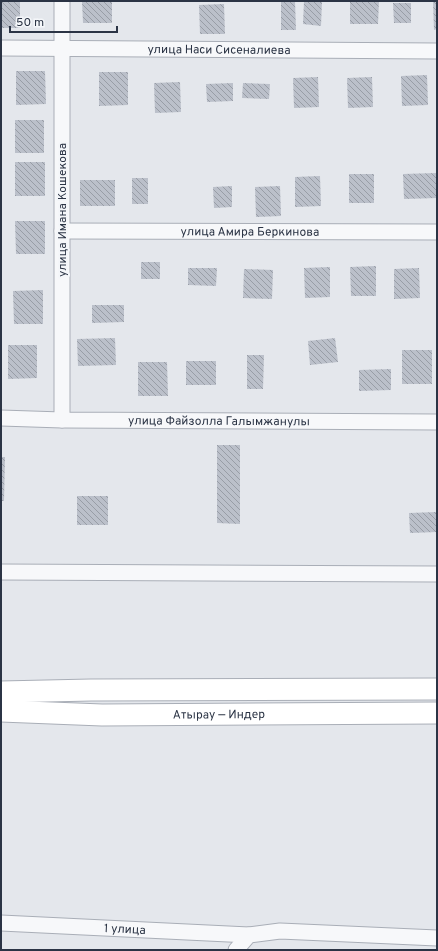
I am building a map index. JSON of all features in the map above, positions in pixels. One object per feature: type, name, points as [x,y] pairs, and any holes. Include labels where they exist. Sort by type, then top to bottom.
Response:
[{"type":"main road","name":"Атырау — Индер","points":[[1,692],[91,690],[437,689]]},
{"type":"main road","name":"Атырау — Индер","points":[[1,711],[102,714],[437,713]]},
{"type":"street","name":"улица Имана Кошекова","points":[[62,1],[62,420]]},
{"type":"street","name":"улица Наси Сисеналиева","points":[[1,48],[437,51]]},
{"type":"street","name":"улица Амира Беркинова","points":[[62,231],[437,232]]},
{"type":"street","name":"улица Файзолла Галымжанулы","points":[[1,418],[62,420],[437,422]]},
{"type":"street","points":[[1,572],[437,574]]},
{"type":"street","name":"1 улица","points":[[1,923],[249,935],[280,931],[437,938]]},
{"type":"street","points":[[236,950],[249,935]]},
{"type":"building","points":[[1,1],[20,1],[20,28],[1,28]]},
{"type":"building","points":[[82,1],[112,1],[112,23],[83,23]]},
{"type":"building","points":[[281,1],[295,1],[296,30],[281,30]]},
{"type":"building","points":[[304,1],[322,1],[321,26],[303,24]]},
{"type":"building","points":[[350,1],[379,1],[378,24],[350,24]]},
{"type":"building","points":[[433,1],[437,1],[437,29],[434,30]]},
{"type":"building","points":[[393,3],[411,3],[411,23],[394,23]]},
{"type":"building","points":[[224,4],[225,34],[200,34],[199,5]]},
{"type":"building","points":[[16,71],[45,71],[46,104],[16,105]]},
{"type":"building","points":[[99,72],[128,72],[128,105],[99,106]]},
{"type":"building","points":[[427,75],[428,105],[402,106],[401,76]]},
{"type":"building","points":[[318,77],[319,107],[294,108],[293,78]]},
{"type":"building","points":[[372,77],[373,107],[348,108],[347,78]]},
{"type":"building","points":[[180,82],[181,112],[155,113],[154,83]]},
{"type":"building","points":[[233,83],[233,101],[207,102],[206,84]]},
{"type":"building","points":[[243,83],[270,84],[269,99],[242,98]]},
{"type":"building","points":[[15,120],[44,120],[44,153],[15,153]]},
{"type":"building","points":[[15,162],[45,162],[45,196],[15,196]]},
{"type":"building","points":[[436,173],[437,198],[404,199],[403,174]]},
{"type":"building","points":[[349,174],[374,174],[374,203],[349,203]]},
{"type":"building","points":[[320,176],[321,206],[295,207],[295,177]]},
{"type":"building","points":[[132,178],[148,178],[148,204],[132,204]]},
{"type":"building","points":[[80,180],[115,180],[115,206],[80,206]]},
{"type":"building","points":[[232,186],[232,207],[214,208],[213,187]]},
{"type":"building","points":[[280,186],[281,216],[256,217],[255,187]]},
{"type":"building","points":[[15,221],[45,221],[45,254],[16,254]]},
{"type":"building","points":[[141,262],[160,262],[160,279],[141,279]]},
{"type":"building","points":[[376,266],[376,296],[351,296],[350,267]]},
{"type":"building","points":[[330,267],[330,297],[305,298],[304,268]]},
{"type":"building","points":[[188,268],[217,268],[216,286],[188,285]]},
{"type":"building","points":[[419,268],[420,298],[394,299],[394,269]]},
{"type":"building","points":[[244,269],[273,270],[272,299],[243,298]]},
{"type":"building","points":[[43,290],[43,324],[14,324],[13,291]]},
{"type":"building","points":[[92,305],[124,305],[124,322],[92,323]]},
{"type":"building","points":[[115,338],[116,365],[78,366],[77,339]]},
{"type":"building","points":[[335,338],[338,362],[310,365],[308,341]]},
{"type":"building","points":[[8,345],[37,345],[37,378],[8,379]]},
{"type":"building","points":[[402,350],[432,350],[432,384],[402,384]]},
{"type":"building","points":[[247,355],[264,355],[263,389],[247,389]]},
{"type":"building","points":[[186,361],[216,361],[216,385],[186,385]]},
{"type":"building","points":[[138,362],[167,362],[168,396],[138,396]]},
{"type":"building","points":[[391,369],[391,390],[359,391],[359,370]]},
{"type":"building","points":[[217,445],[240,445],[240,524],[217,523]]},
{"type":"building","points":[[1,457],[5,457],[4,501],[1,501]]},
{"type":"building","points":[[77,496],[108,496],[108,525],[77,525]]},
{"type":"building","points":[[437,512],[437,532],[410,533],[409,513]]}]
